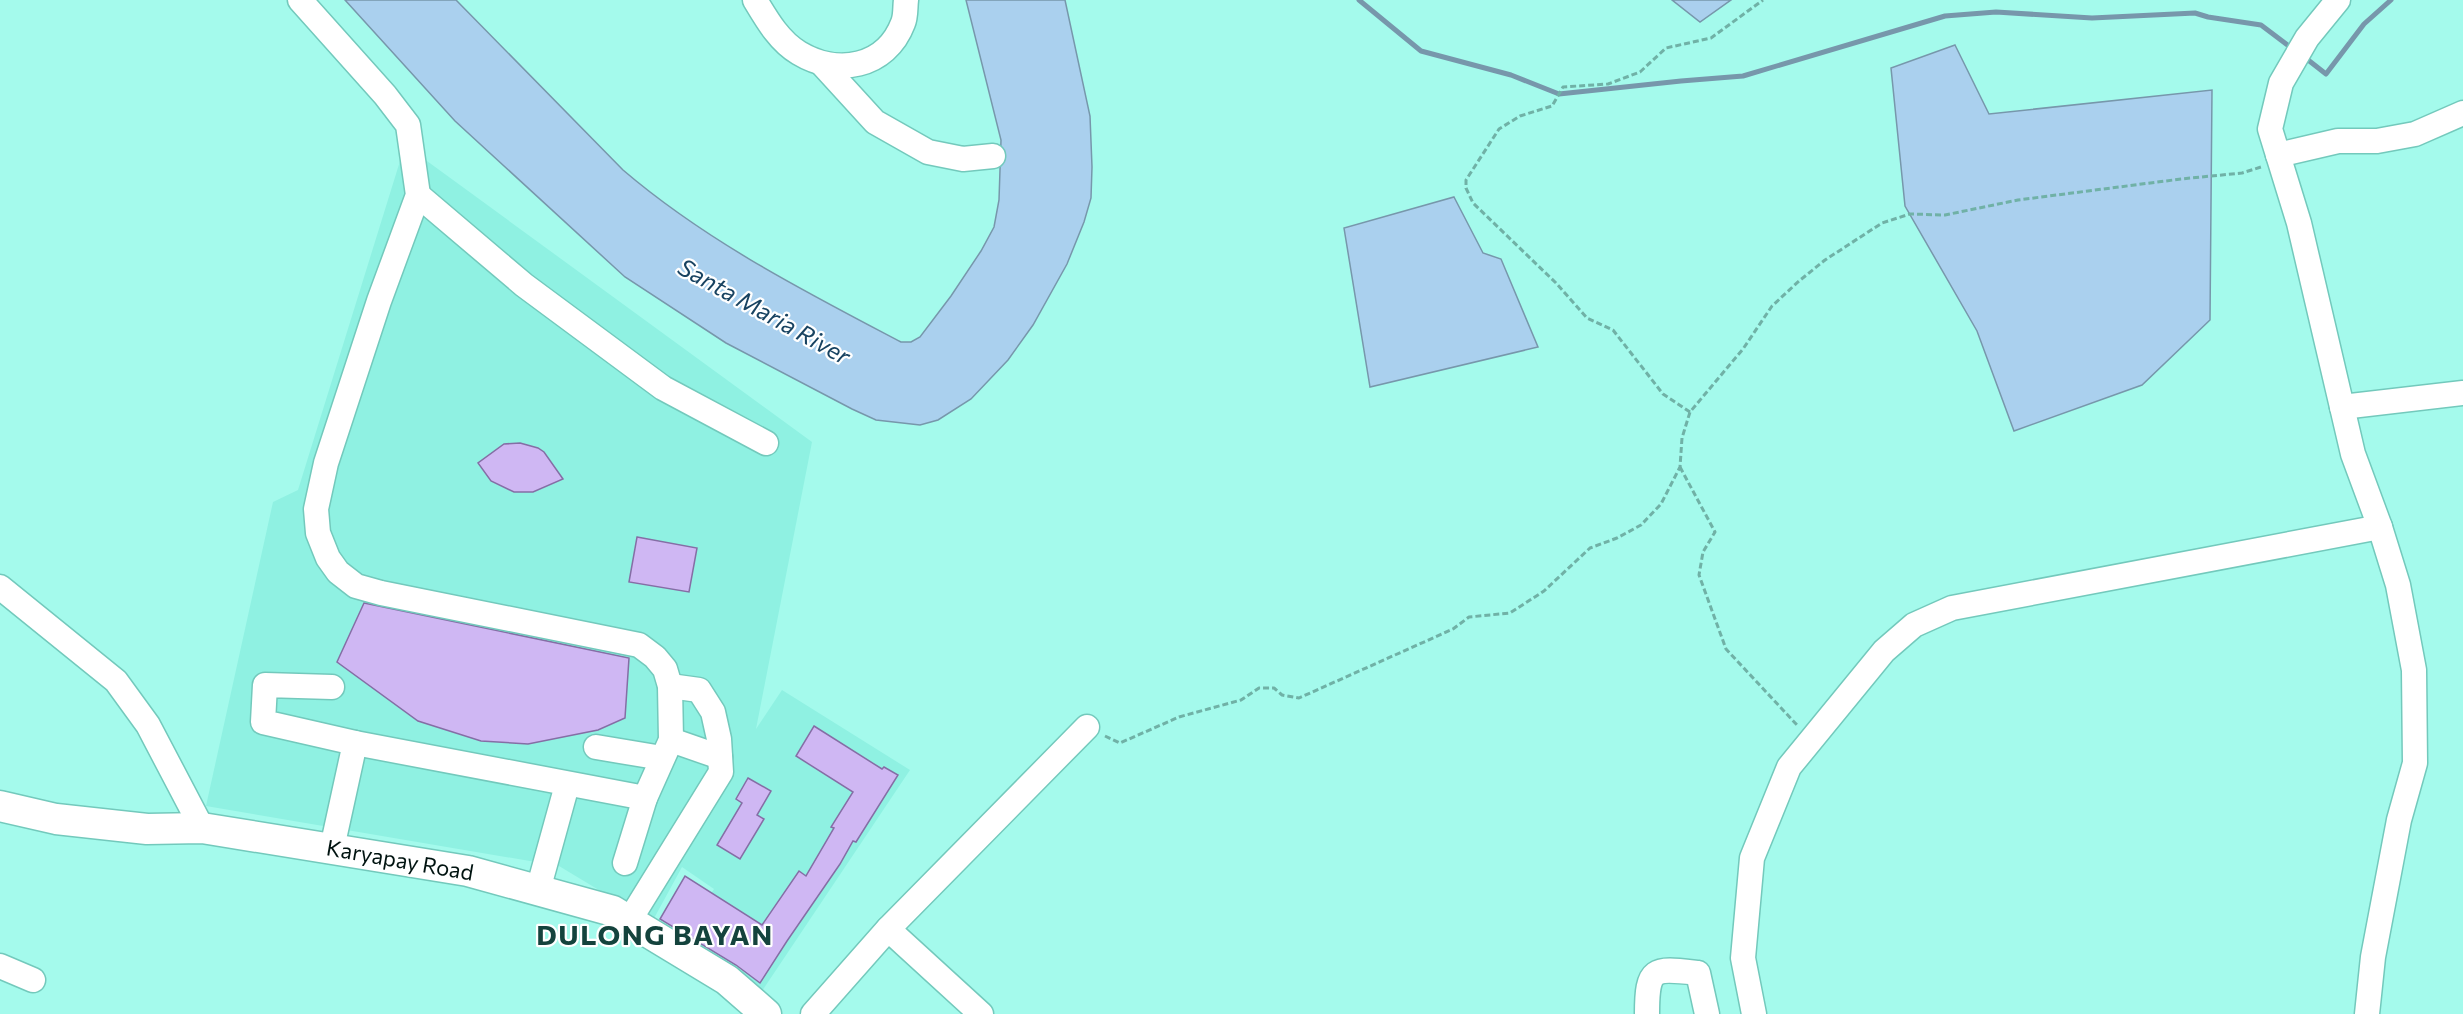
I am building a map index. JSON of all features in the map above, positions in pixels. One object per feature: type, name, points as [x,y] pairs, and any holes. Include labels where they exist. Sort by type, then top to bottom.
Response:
[{"type":"main road","name":"Karyapay Road","points":[[0,806],[56,819],[147,829],[202,828],[332,848],[468,871],[538,890],[613,911],[727,980],[766,1014]]},
{"type":"street","points":[[300,0],[386,95],[408,125],[418,195],[379,301],[326,463],[316,509],[318,533],[328,558],[338,572],[356,586],[639,645],[655,657],[665,669],[670,686],[667,749],[645,798],[625,863]]},
{"type":"street","points":[[755,0],[773,31],[798,52],[822,64],[875,122],[928,152],[963,159],[993,156]]},
{"type":"street","points":[[822,64],[855,66],[876,56],[890,45],[904,22],[906,0]]},
{"type":"street","points":[[2338,0],[2307,38],[2281,83],[2270,129],[2299,223],[2353,454],[2380,527],[2397,585],[2414,669],[2415,763],[2399,820],[2373,957],[2367,1014]]},
{"type":"street","points":[[2279,158],[2338,141],[2378,141],[2415,135],[2463,113]]},
{"type":"street","points":[[418,195],[524,285],[663,387],[766,443]]},
{"type":"street","points":[[2342,407],[2463,393]]},
{"type":"street","points":[[1754,1014],[1743,958],[1752,858],[1789,767],[1884,651],[1914,625],[1952,608],[2380,527]]},
{"type":"street","points":[[0,587],[116,681],[148,725],[202,828]]},
{"type":"street","points":[[332,687],[265,685],[263,722],[355,743],[645,798]]},
{"type":"street","points":[[629,921],[721,772],[719,739],[713,712],[699,690],[670,686]]},
{"type":"street","points":[[813,1014],[888,929],[1087,727]]},
{"type":"street","points":[[332,848],[355,743]]},
{"type":"street","points":[[596,747],[667,749],[720,757]]},
{"type":"street","points":[[538,890],[567,784]]},
{"type":"street","points":[[888,929],[981,1014]]},
{"type":"street","points":[[0,966],[33,980]]},
{"type":"street","points":[[1647,1014],[1647,986],[1651,978],[1665,969],[1698,973],[1707,1014]]},
{"type":"path","points":[[1690,412],[1663,394],[1613,330],[1587,318],[1556,283],[1473,203],[1466,188],[1466,180],[1499,129],[1520,116],[1552,106],[1563,87],[1608,84],[1640,72],[1666,48],[1711,38],[1763,0]]},
{"type":"path","points":[[1087,727],[1120,743],[1179,717],[1241,700],[1259,688],[1274,688],[1282,695],[1299,698],[1453,628],[1469,618],[1510,613],[1544,591],[1590,548],[1617,538],[1641,525],[1661,504],[1680,466],[1682,438],[1690,412],[1743,349],[1772,306],[1825,260],[1882,223],[1910,214],[1946,216],[2018,200],[2242,173],[2279,158]]},
{"type":"path","points":[[1680,466],[1715,532],[1703,552],[1699,575],[1726,649],[1811,740]]},
{"type":"shaded area","points":[[405,145],[812,442],[756,729],[782,690],[910,770],[760,994],[681,941],[714,889],[682,867],[652,922],[559,866],[206,806],[273,502],[298,490]]},
{"type":"water","name":"Santa Maria River","points":[[345,0],[456,0],[623,170],[655,196],[757,264],[901,342],[911,342],[920,337],[951,296],[994,227],[999,200],[1001,140],[966,0],[1065,0],[1090,116],[1091,198],[1067,264],[1033,325],[1008,360],[971,399],[938,420],[920,425],[876,420],[726,343],[625,277],[455,121]]},
{"type":"water","points":[[1672,0],[1731,0],[1700,22]]},
{"type":"water","points":[[1955,45],[1989,114],[2212,90],[2210,320],[2142,385],[2014,431],[1977,331],[1905,206],[1891,68]]},
{"type":"water","points":[[1454,197],[1483,253],[1501,259],[1538,347],[1370,387],[1344,228]]},
{"type":"building","points":[[520,443],[544,452],[563,479],[533,492],[514,492],[491,481],[478,463],[504,444]]},
{"type":"building","points":[[637,537],[697,548],[689,592],[629,582]]},
{"type":"building","points":[[364,603],[629,658],[625,718],[598,730],[528,744],[481,741],[418,721],[337,662]]},
{"type":"building","points":[[814,726],[882,769],[884,767],[898,775],[856,842],[853,841],[760,983],[736,965],[660,919],[685,876],[762,925],[799,871],[806,876],[834,828],[831,827],[853,792],[796,756]]},
{"type":"building","points":[[748,778],[771,791],[757,815],[764,819],[740,859],[717,845],[742,803],[736,799]]},
{"type":"waterway","points":[[1359,0],[1421,51],[1511,75],[1559,94],[1743,76],[1945,16],[1996,12],[2092,18],[2195,13],[2261,25],[2293,49]]},
{"type":"waterway","points":[[2303,56],[2326,74],[2364,24],[2391,0]]},
{"type":"district","name":"DULONG BAYAN","points":[[655,935]]}]
